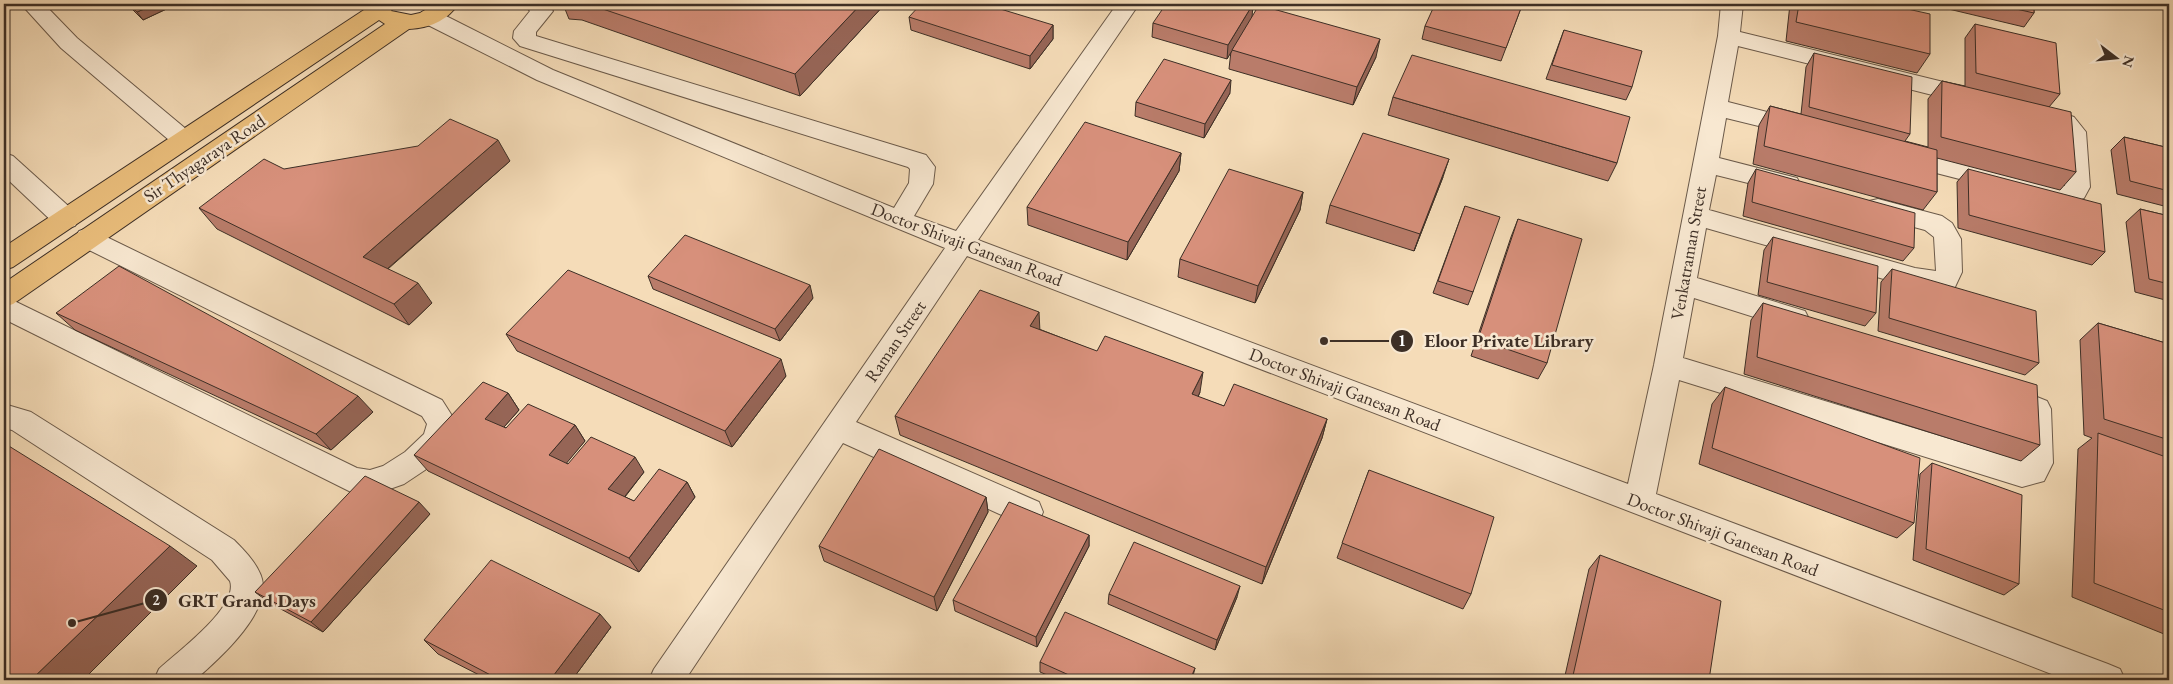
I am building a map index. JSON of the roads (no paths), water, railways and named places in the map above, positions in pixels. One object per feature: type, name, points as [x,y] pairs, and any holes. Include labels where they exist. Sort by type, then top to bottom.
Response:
[{"type":"main road","name":"Sir Thyagaraya Road","points":[[4,260],[382,6],[383,15],[394,21],[405,22]]},
{"type":"main road","name":"Sir Thyagaraya Road","points":[[4,296],[405,22],[439,10]]},
{"type":"street","points":[[32,4],[69,44],[184,140]]},
{"type":"street","points":[[535,4],[542,11],[525,32],[524,38],[528,41],[917,162],[923,167],[921,184],[899,220]]},
{"type":"street","name":"Raman Street","points":[[666,680],[962,243],[1128,4]]},
{"type":"street","name":"Venkatraman Street","points":[[1639,501],[1668,365],[1704,162],[1729,36],[1732,4]]},
{"type":"street","name":"Doctor Shivaji Ganesan Road","points":[[439,10],[520,64],[584,92],[899,220],[2108,680]]},
{"type":"street","points":[[1729,36],[2054,118],[2066,124],[2074,132],[2078,187],[2075,192],[2068,195],[2057,195],[1876,148]]},
{"type":"street","points":[[1715,107],[1819,134]]},
{"type":"street","points":[[4,162],[66,219]]},
{"type":"street","points":[[1704,162],[1808,190]]},
{"type":"street","points":[[1695,215],[1915,278],[1933,281],[1946,280],[1949,272],[1948,239],[1944,230],[1934,223],[1854,202]]},
{"type":"street","points":[[4,307],[353,480],[370,483],[393,475],[415,461],[436,441],[442,422],[432,408],[88,238]]},
{"type":"street","points":[[1682,284],[1822,328]]},
{"type":"street","points":[[1668,365],[2022,474],[2033,472],[2038,463],[2038,407],[2031,396],[2018,388]]},
{"type":"street","points":[[4,416],[21,420],[223,550],[238,566],[247,585],[244,602],[231,622],[171,680]]},
{"type":"street","points":[[837,427],[1028,512]]},
{"type":"place","name":"Eloor Private Library","points":[[1324,341]]},
{"type":"place","name":"GRT Grand Days","points":[[72,623]]}]
